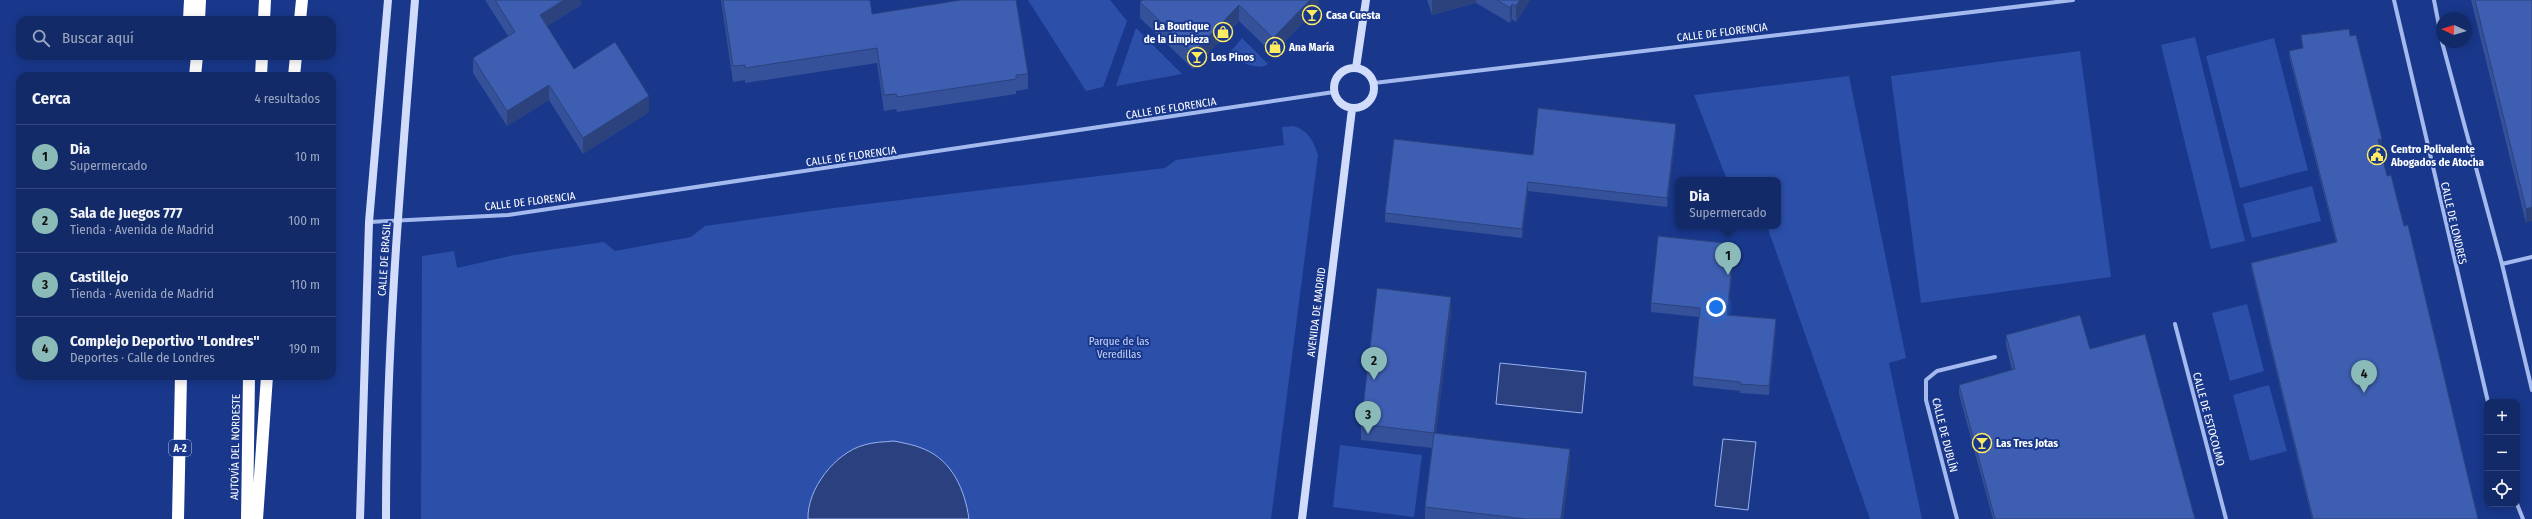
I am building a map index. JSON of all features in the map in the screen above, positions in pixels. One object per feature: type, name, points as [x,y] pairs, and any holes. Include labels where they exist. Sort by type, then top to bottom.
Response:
[{"type":"highway","points":[[189,16],[190,0]]},
{"type":"highway","points":[[199,16],[200,0]]},
{"type":"highway","points":[[264,16],[265,0]]},
{"type":"highway","points":[[300,16],[302,0]]},
{"type":"highway","points":[[188,60],[188,72]]},
{"type":"highway","points":[[195,72],[197,60]]},
{"type":"highway","points":[[261,72],[262,60]]},
{"type":"highway","points":[[294,72],[296,60]]},
{"type":"highway","name":"A-2","points":[[178,519],[181,380]]},
{"type":"highway","name":"AUTOVÍA DEL NORDESTE","points":[[247,519],[249,380]]},
{"type":"highway","points":[[257,519],[267,380]]},
{"type":"street","name":"CALLE DE BRASIL","points":[[360,519],[369,222],[388,0]]},
{"type":"street","name":"CALLE DE BRASIL","points":[[386,519],[386,452],[398,220],[415,0]]},
{"type":"street","points":[[1356,68],[1366,0]]},
{"type":"street","name":"CALLE DE FLORENCIA","points":[[1374,83],[2073,0]]},
{"type":"street","name":"CALLE DE LONDRES","points":[[2394,0],[2487,399]]},
{"type":"street","points":[[2434,0],[2436,12]]},
{"type":"street","points":[[2444,48],[2502,264],[2532,390]]},
{"type":"street","points":[[1348,68],[1364,70],[1370,75],[1374,83],[1372,99],[1360,108],[1352,109],[1343,106],[1334,92],[1337,77],[1348,68]]},
{"type":"street","name":"CALLE DE FLORENCIA","points":[[369,222],[515,214],[1334,92]]},
{"type":"street","name":"AVENIDA DE MADRID","points":[[1302,519],[1352,109]]},
{"type":"street","points":[[2502,264],[2532,257]]},
{"type":"street","name":"CALLE DE ESTOCOLMO","points":[[2175,324],[2226,519]]},
{"type":"street","name":"CALLE DE DUBLÍN","points":[[1957,519],[1926,400],[1926,380],[1937,371],[1995,357]]},
{"type":"street","points":[[2518,507],[2523,519]]},
{"type":"green space","points":[[1028,0],[1110,0],[1127,21],[1103,87],[1086,91]]},
{"type":"green space","points":[[1136,28],[1182,74],[1116,86]]},
{"type":"green space","points":[[2195,37],[2245,241],[2211,249],[2161,45]]},
{"type":"green space","points":[[1242,38],[1268,64],[1259,67],[1253,66],[1227,56]]},
{"type":"green space","points":[[2274,38],[2308,170],[2240,188],[2206,56]]},
{"type":"green space","points":[[2080,51],[2111,277],[1921,303],[1891,76]]},
{"type":"green space","points":[[1849,76],[1906,358],[1889,363],[1922,519],[1870,519],[1768,229],[1781,229],[1781,177],[1726,177],[1694,95]]},
{"type":"green space","name":"Parque de las Veredillas","points":[[1294,126],[1310,137],[1318,155],[1271,519],[421,519],[422,256],[454,251],[457,268],[514,255],[604,242],[615,251],[691,237],[705,226],[834,208],[1165,168],[1176,160],[1284,145],[1282,127]]},
{"type":"green space","points":[[2312,186],[2321,221],[2252,238],[2243,204]]},
{"type":"green space","points":[[2247,304],[2264,371],[2230,381],[2212,313]]},
{"type":"green space","points":[[2269,385],[2287,451],[2250,461],[2233,395]]},
{"type":"green space","points":[[1340,445],[1422,455],[1414,517],[1333,507]]},
{"type":"shaded area","points":[[1500,363],[1586,372],[1582,413],[1496,404]]},
{"type":"shaded area","points":[[1723,439],[1756,442],[1748,510],[1715,506]]},
{"type":"shaded area","points":[[894,441],[924,449],[943,461],[956,478],[961,488],[969,519],[808,519],[812,496],[825,474],[833,464],[853,449],[864,445]]},
{"type":"building","points":[[495,0],[564,0],[540,15],[574,69],[615,42],[649,96],[583,138],[549,85],[507,111],[473,58],[515,32]]},
{"type":"building","points":[[723,0],[870,0],[872,14],[961,0],[1016,0],[1028,74],[1016,75],[1016,79],[897,97],[896,94],[884,95],[877,48],[745,68],[745,65],[733,66]]},
{"type":"building","points":[[1142,0],[1310,0],[1273,38],[1239,5],[1193,53],[1140,2]]},
{"type":"building","points":[[1497,0],[1520,0],[1516,6],[1512,4],[1510,8]]},
{"type":"building","points":[[2475,0],[2532,0],[2532,207],[2526,209]]},
{"type":"building","points":[[2349,29],[2350,36],[2356,35],[2382,139],[2378,140],[2387,176],[2391,175],[2404,226],[2408,225],[2478,519],[2313,519],[2251,263],[2337,242],[2289,51],[2303,48],[2301,35]]},
{"type":"building","points":[[1538,108],[1676,124],[1667,198],[1528,182],[1522,229],[1385,213],[1394,139],[1533,155]]},
{"type":"building","points":[[1658,236],[1734,244],[1727,315],[1776,319],[1769,386],[1740,384],[1740,382],[1693,377],[1700,308],[1651,303]]},
{"type":"building","points":[[1377,288],[1451,297],[1434,433],[1361,424]]},
{"type":"building","points":[[2080,315],[2090,349],[2145,334],[2195,519],[1995,519],[1959,385],[2015,369],[2006,335]]},
{"type":"building","points":[[1434,433],[1570,449],[1561,519],[1525,519],[1425,507]]},
{"type":"place","name":"Casa Cuesta","points":[[1312,15]]},
{"type":"place","name":"La Boutique de la Limpieza","points":[[1223,32]]},
{"type":"place","name":"Ana María","points":[[1275,47]]},
{"type":"place","name":"Los Pinos","points":[[1197,57]]},
{"type":"place","name":"Centro Polivalente Abogados de Atocha","points":[[2377,155]]},
{"type":"place","name":"Dia","points":[[1728,275]]},
{"type":"place","name":"Sala de Juegos 777","points":[[1374,380]]},
{"type":"place","name":"Complejo Deportivo \"Londres\"","points":[[2364,393]]},
{"type":"place","name":"Castillejo","points":[[1368,434]]},
{"type":"place","name":"Las Tres Jotas","points":[[1982,443]]}]
